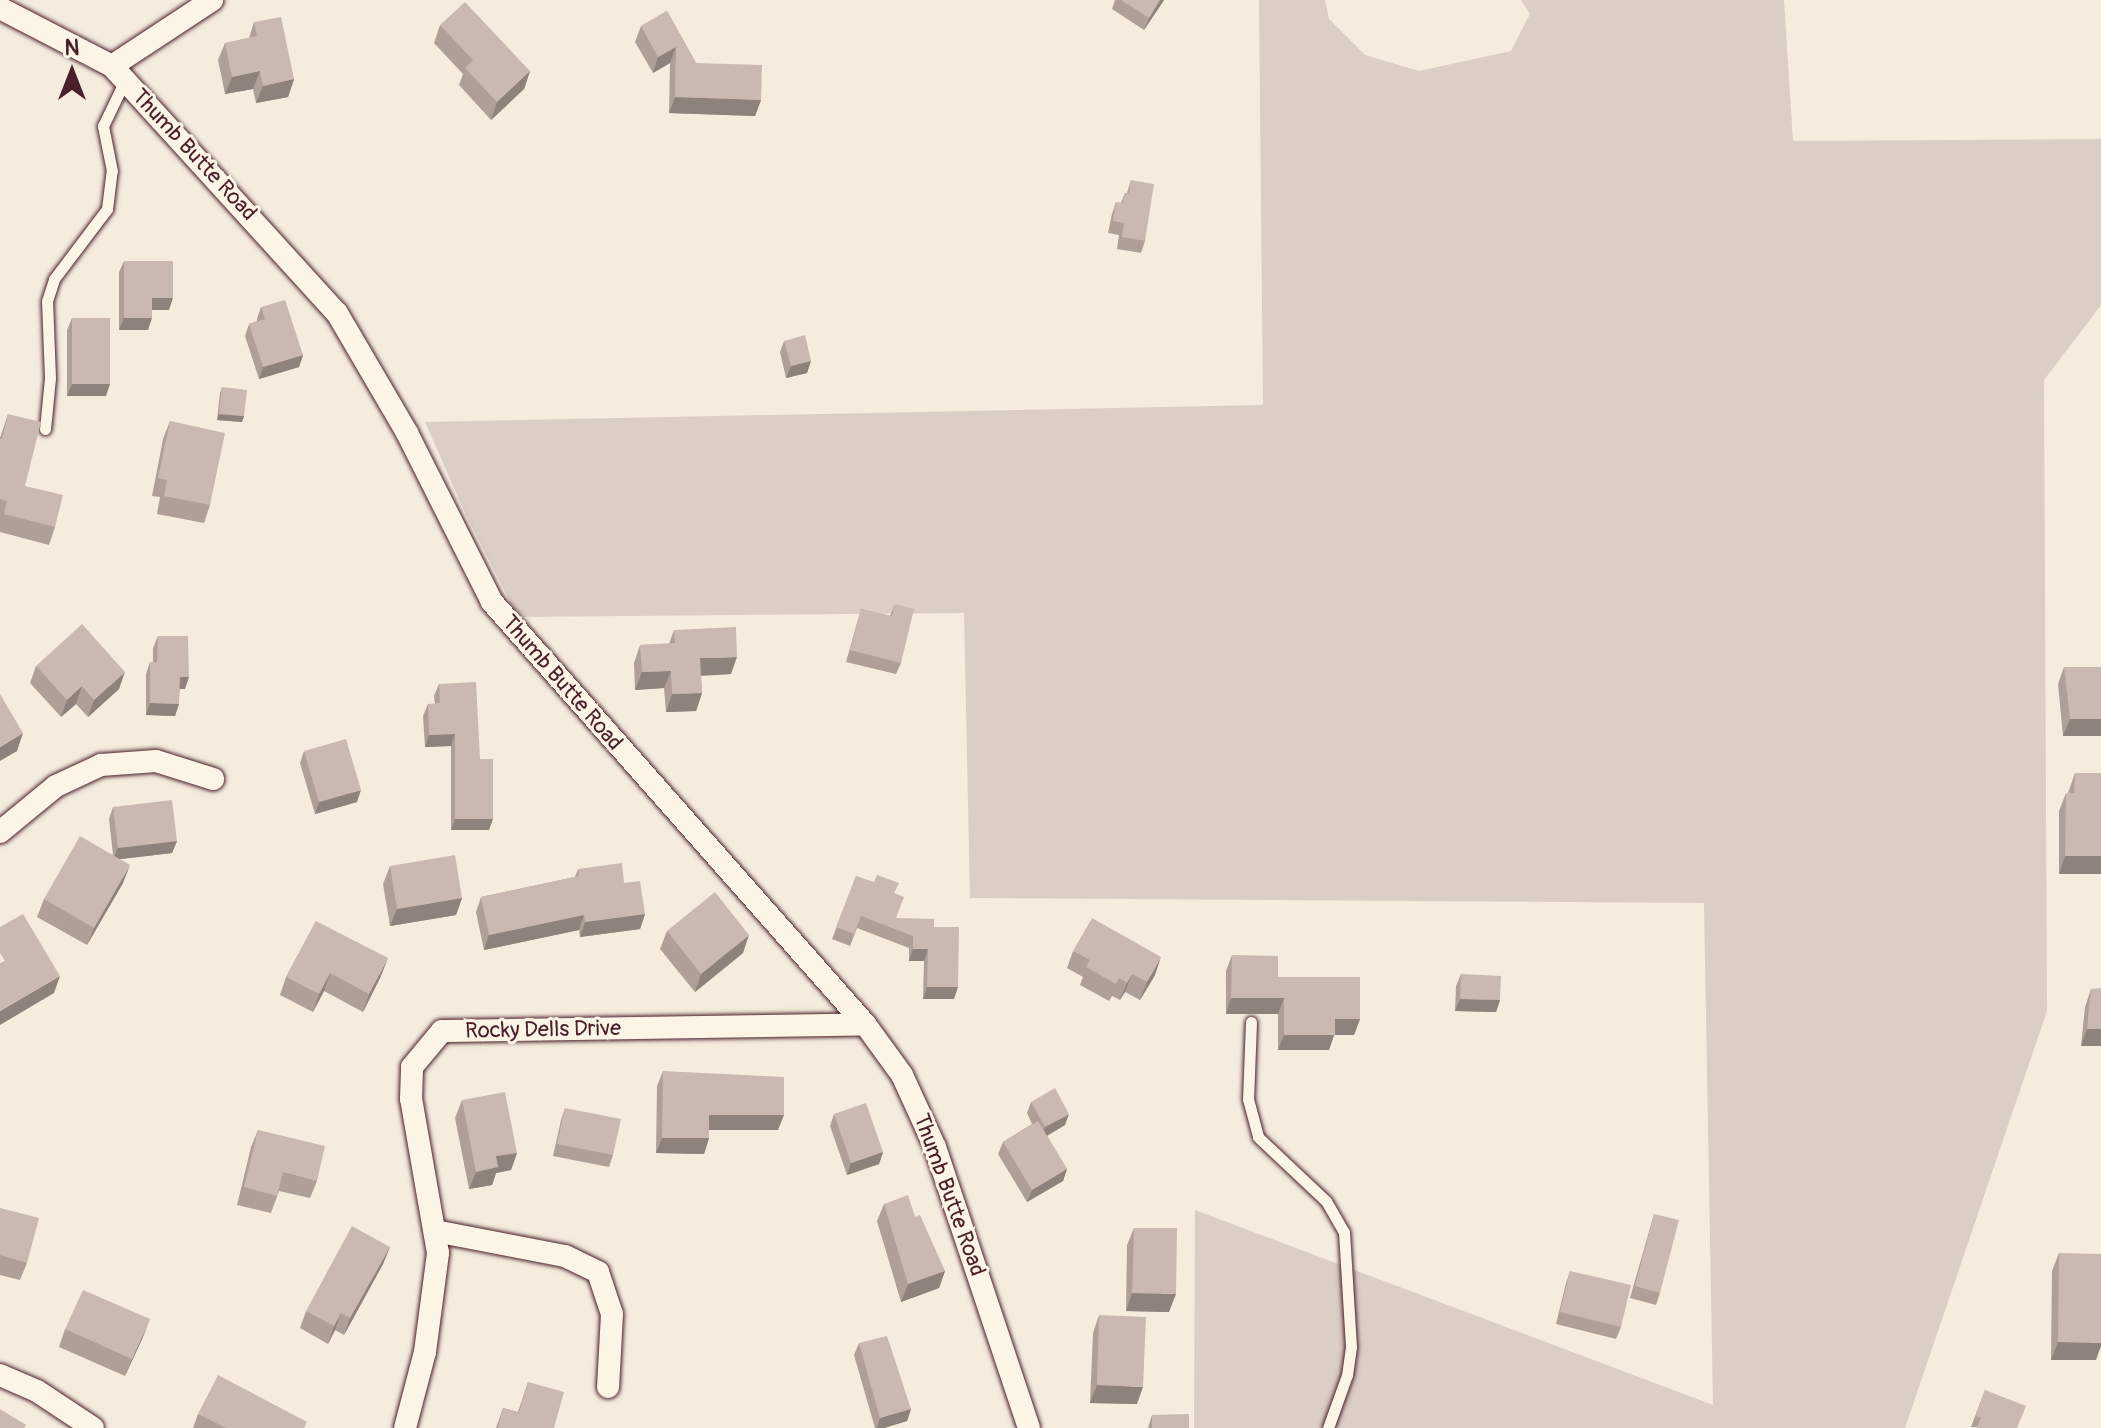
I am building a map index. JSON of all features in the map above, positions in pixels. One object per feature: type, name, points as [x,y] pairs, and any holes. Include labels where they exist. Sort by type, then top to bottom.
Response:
[{"type":"street","points":[[119,73],[212,0]]},
{"type":"street","name":"Thumb Butte Road","points":[[0,8],[119,73],[337,313],[407,433],[492,602],[865,1024],[902,1075],[935,1147],[1021,1424]]},
{"type":"street","points":[[0,832],[56,786],[101,765],[156,761],[213,779]]},
{"type":"street","name":"Rocky Dells Drive","points":[[405,1428],[425,1352],[438,1253],[411,1083],[412,1067],[442,1031],[865,1024]]},
{"type":"street","points":[[435,1231],[565,1256],[598,1272],[612,1314],[608,1387]]},
{"type":"street","points":[[0,1375],[37,1391],[93,1428]]},
{"type":"lane","points":[[45,429],[50,378],[47,301],[54,279],[107,209],[112,171],[103,126],[119,73]]},
{"type":"lane","points":[[1251,1022],[1248,1099],[1258,1137],[1326,1201],[1344,1232],[1351,1347],[1347,1375],[1328,1428]]},
{"type":"shaded area","points":[[1259,0],[1325,0],[1329,19],[1365,55],[1419,71],[1511,51],[1530,14],[1521,0],[1784,0],[1793,141],[2101,139],[2101,305],[2044,380],[2047,1011],[1905,1428],[1194,1428],[1195,1210],[1713,1405],[1704,903],[970,898],[964,613],[518,617],[466,515],[425,422],[1263,405]]},
{"type":"building","points":[[1121,0],[1160,0],[1149,18]]},
{"type":"building","points":[[465,2],[530,71],[497,102],[465,68],[473,60],[440,25]]},
{"type":"building","points":[[667,11],[696,63],[762,65],[761,100],[675,97],[676,47],[658,57],[641,26]]},
{"type":"building","points":[[281,17],[294,79],[263,86],[260,71],[232,77],[225,43],[257,36],[254,22]]},
{"type":"building","points":[[1131,180],[1154,184],[1145,241],[1122,237],[1124,223],[1113,221],[1116,202],[1123,203]]},
{"type":"building","points":[[124,261],[173,261],[173,298],[152,298],[152,318],[124,318]]},
{"type":"building","points":[[285,300],[303,355],[263,367],[249,324],[265,319],[261,307]]},
{"type":"building","points":[[72,318],[110,318],[110,384],[72,384]]},
{"type":"building","points":[[805,335],[811,361],[791,366],[784,341]]},
{"type":"building","points":[[222,387],[247,390],[244,416],[219,414]]},
{"type":"building","points":[[8,414],[41,422],[25,486],[63,495],[55,527],[4,514],[7,501],[0,499],[0,439]]},
{"type":"building","points":[[170,421],[225,433],[210,505],[164,496],[167,480],[158,478]]},
{"type":"building","points":[[895,604],[914,609],[901,663],[850,650],[861,609],[892,616]]},
{"type":"building","points":[[82,624],[125,672],[94,700],[82,686],[67,700],[36,666]]},
{"type":"building","points":[[736,627],[737,657],[700,658],[702,693],[672,694],[671,671],[642,672],[640,645],[675,643],[674,630]]},
{"type":"building","points":[[158,636],[188,636],[189,677],[180,677],[179,704],[150,703],[150,662],[157,662]]},
{"type":"building","points":[[2064,667],[2101,667],[2101,719],[2070,719]]},
{"type":"building","points":[[476,682],[480,759],[493,759],[493,819],[455,819],[455,734],[429,735],[428,704],[440,703],[439,684]]},
{"type":"building","points":[[0,694],[23,733],[0,747]]},
{"type":"building","points":[[346,739],[361,790],[319,802],[304,751]]},
{"type":"building","points":[[2075,773],[2101,773],[2101,856],[2065,856],[2066,793],[2074,793]]},
{"type":"building","points":[[172,800],[177,841],[118,848],[113,807]]},
{"type":"building","points":[[80,836],[130,865],[94,928],[44,899]]},
{"type":"building","points":[[455,855],[462,898],[397,909],[390,866]]},
{"type":"building","points":[[622,863],[624,883],[640,881],[645,914],[585,922],[584,915],[489,935],[481,897],[579,876],[578,869]]},
{"type":"building","points":[[877,875],[899,883],[894,893],[904,897],[896,918],[934,919],[934,927],[959,927],[958,987],[927,987],[928,949],[913,949],[913,936],[861,916],[854,934],[836,927],[856,876],[874,882]]},
{"type":"building","points":[[715,892],[749,935],[701,974],[667,931]]},
{"type":"building","points":[[23,914],[60,976],[0,1011],[0,963],[5,961],[0,953],[0,927]]},
{"type":"building","points":[[1092,918],[1161,957],[1147,982],[1132,974],[1127,983],[1119,978],[1116,984],[1086,967],[1090,960],[1073,951]]},
{"type":"building","points":[[316,921],[388,958],[369,994],[330,973],[319,994],[286,977]]},
{"type":"building","points":[[1232,955],[1278,956],[1278,977],[1360,977],[1360,1019],[1335,1019],[1335,1035],[1284,1035],[1284,998],[1231,998]]},
{"type":"building","points":[[1461,974],[1501,976],[1500,1000],[1460,999]]},
{"type":"building","points":[[2101,988],[2101,1029],[2087,1029],[2091,989]]},
{"type":"building","points":[[663,1071],[784,1077],[784,1115],[709,1115],[709,1138],[662,1138]]},
{"type":"building","points":[[1055,1088],[1069,1114],[1045,1127],[1031,1102]]},
{"type":"building","points":[[505,1092],[517,1153],[496,1156],[498,1167],[476,1172],[462,1100]]},
{"type":"building","points":[[866,1103],[883,1152],[851,1163],[834,1114]]},
{"type":"building","points":[[565,1108],[621,1119],[613,1155],[557,1144]]},
{"type":"building","points":[[1038,1121],[1067,1169],[1032,1190],[1003,1142]]},
{"type":"building","points":[[258,1130],[325,1146],[317,1181],[283,1172],[277,1196],[244,1187]]},
{"type":"building","points":[[908,1195],[915,1217],[920,1215],[945,1271],[908,1284],[884,1204]]},
{"type":"building","points":[[0,1208],[39,1218],[27,1263],[0,1255]]},
{"type":"building","points":[[1654,1214],[1679,1220],[1660,1293],[1635,1286]]},
{"type":"building","points":[[352,1226],[390,1247],[350,1318],[341,1313],[334,1326],[306,1311]]},
{"type":"building","points":[[1134,1228],[1177,1228],[1176,1294],[1132,1293]]},
{"type":"building","points":[[2059,1253],[2101,1254],[2101,1343],[2058,1342]]},
{"type":"building","points":[[1570,1271],[1631,1285],[1621,1327],[1560,1312]]},
{"type":"building","points":[[83,1290],[150,1319],[132,1359],[65,1329]]},
{"type":"building","points":[[1099,1315],[1146,1317],[1143,1387],[1097,1385]]},
{"type":"building","points":[[887,1336],[911,1409],[880,1418],[859,1343]]},
{"type":"building","points":[[218,1375],[307,1422],[304,1428],[226,1428],[198,1414]]},
{"type":"building","points":[[528,1382],[564,1392],[554,1428],[498,1428],[503,1408],[519,1413]]},
{"type":"building","points":[[1985,1390],[2026,1406],[2017,1428],[1977,1428],[1981,1418],[1976,1416]]},
{"type":"building","points":[[0,1409],[26,1425],[24,1428],[0,1428]]},
{"type":"building","points":[[1189,1414],[1189,1428],[1152,1428],[1152,1415]]}]
